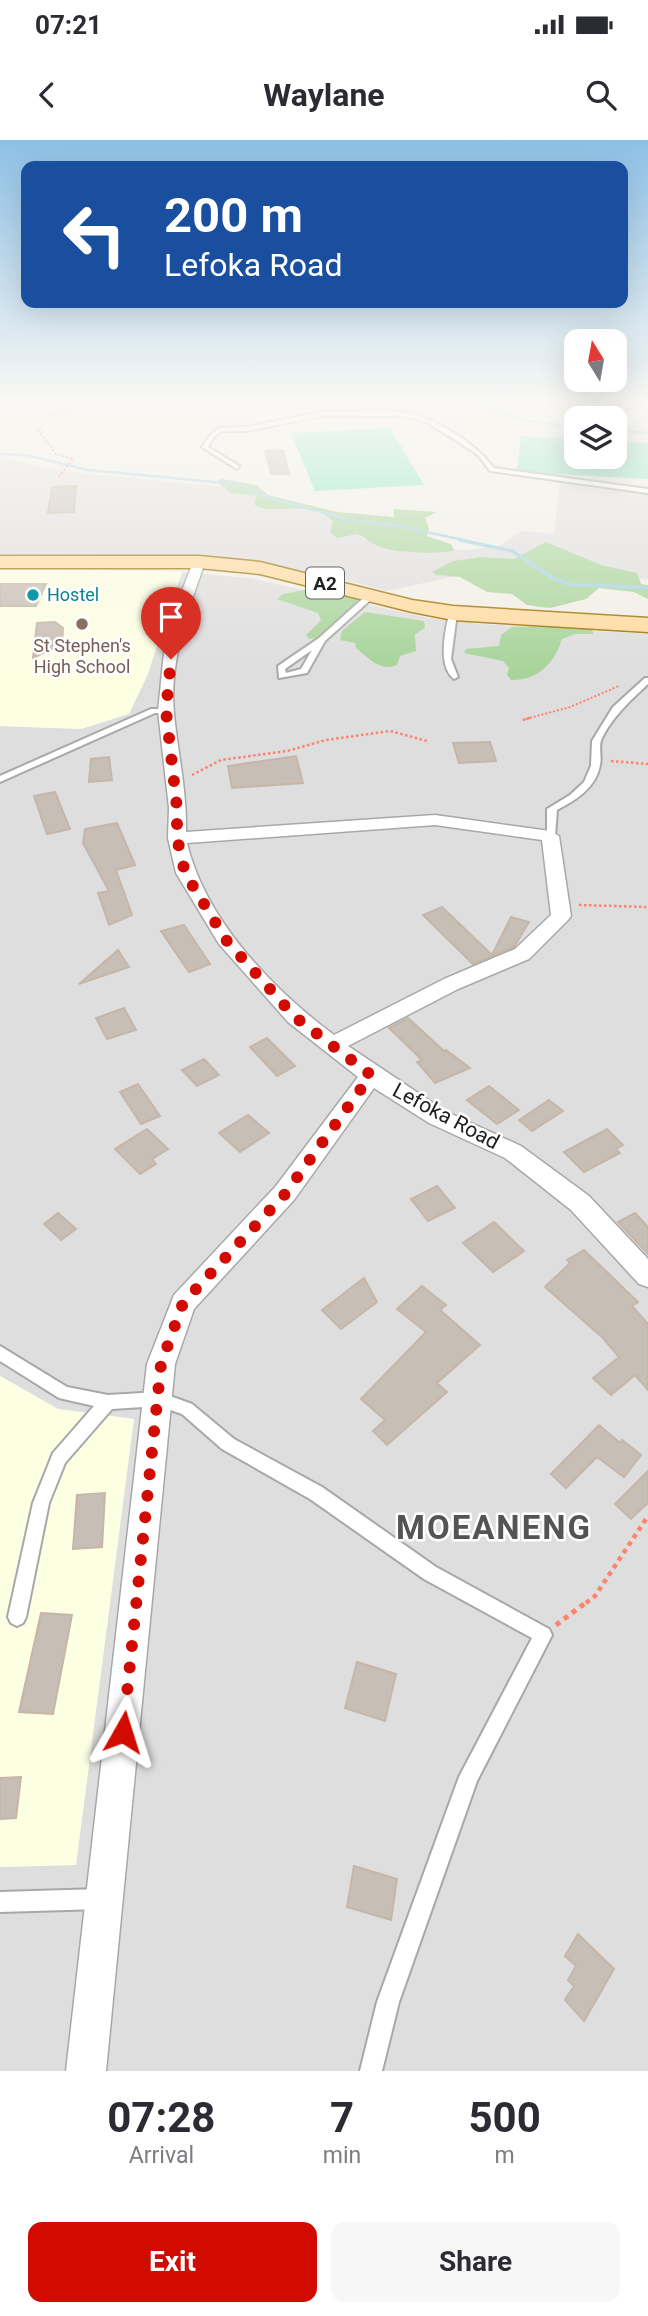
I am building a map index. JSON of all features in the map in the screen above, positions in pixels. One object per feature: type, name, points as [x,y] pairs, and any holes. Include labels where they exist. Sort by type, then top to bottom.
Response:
[{"type":"main road","name":"A2","points":[[0,562],[199,562],[260,568],[373,594],[412,606],[453,612],[648,625]]},
{"type":"street","name":"Lefoka Road","points":[[199,562],[173,633],[166,711],[177,808],[177,838],[185,873],[226,940],[295,1017],[371,1075],[437,1117],[513,1152],[580,1203],[648,1276]]},
{"type":"street","points":[[177,838],[435,820],[550,836],[561,916],[522,954],[451,984],[333,1045]]},
{"type":"street","points":[[86,2071],[161,1364],[183,1303],[285,1194],[371,1075]]},
{"type":"lane","points":[[322,640],[304,671],[282,676],[281,668],[322,640],[373,594]]},
{"type":"lane","points":[[453,612],[447,659],[454,677]]},
{"type":"lane","points":[[550,836],[552,809],[583,793],[598,761],[596,741],[616,709],[647,683]]},
{"type":"lane","points":[[0,779],[154,711],[166,711]]},
{"type":"lane","points":[[0,1353],[64,1393],[108,1402],[159,1399],[187,1409],[228,1444],[316,1493],[430,1573],[543,1635],[469,1777],[388,2003],[371,2071]]},
{"type":"lane","points":[[17,1617],[41,1503],[59,1458],[108,1402]]},
{"type":"lane","points":[[0,1902],[105,1898]]},
{"type":"path","points":[[523,720],[569,707],[616,686],[647,683]]},
{"type":"path","points":[[172,779],[193,775],[221,760],[287,751],[339,738],[390,731],[427,741]]},
{"type":"path","points":[[598,761],[648,764]]},
{"type":"path","points":[[559,904],[648,907]]},
{"type":"path","points":[[543,1635],[594,1596],[648,1516]]},
{"type":"shaded area","points":[[0,491],[245,491],[330,517],[365,539],[438,550],[470,550],[501,545],[522,531],[554,534],[559,491],[627,491],[648,494],[648,579],[550,571],[484,570],[387,591],[325,575],[249,562],[177,555],[0,554]]},
{"type":"shaded area","name":"St Stephen's High School","points":[[0,568],[182,572],[147,676],[129,714],[81,729],[0,726]]},
{"type":"shaded area","points":[[182,572],[250,578],[428,618],[480,624],[648,634],[648,2071],[0,2071],[0,1867],[76,1865],[133,1419],[58,1409],[0,1376],[0,726],[81,729],[147,676]]},
{"type":"shaded area","points":[[0,1376],[58,1409],[134,1419],[76,1865],[0,1867]]},
{"type":"green space","points":[[229,491],[263,491],[268,495],[337,512],[394,517],[394,509],[437,512],[425,518],[429,528],[427,536],[451,544],[454,550],[403,551],[383,548],[357,534],[337,538],[330,532],[333,521],[322,514],[299,508],[260,508],[254,504],[257,495]]},
{"type":"green space","points":[[546,542],[601,565],[637,573],[641,584],[648,585],[648,599],[634,592],[599,588],[586,599],[550,608],[540,607],[527,605],[512,594],[487,592],[460,577],[432,572],[453,561],[481,557],[514,559]]},
{"type":"green space","points":[[304,590],[356,597],[358,603],[316,638],[309,639],[306,635],[321,620],[318,613],[277,599],[283,594]]},
{"type":"green space","points":[[365,612],[424,621],[425,628],[415,634],[416,651],[400,656],[397,665],[385,667],[370,660],[356,648],[355,643],[340,640],[342,631]]},
{"type":"green space","points":[[512,627],[592,628],[593,634],[575,634],[562,639],[555,656],[544,669],[520,680],[511,680],[507,675],[509,668],[503,661],[464,653],[466,649],[499,646],[501,635]]},
{"type":"building","points":[[51,491],[76,491],[74,512],[48,513]]},
{"type":"building","name":"Hostel","points":[[0,584],[46,584],[36,606],[0,606]]},
{"type":"building","points":[[55,622],[63,628],[62,644],[33,658],[37,623]]},
{"type":"building","points":[[490,742],[496,761],[459,763],[453,743]]},
{"type":"building","points":[[296,756],[303,783],[232,788],[228,766]]},
{"type":"building","points":[[109,757],[112,780],[89,782],[91,759]]},
{"type":"building","points":[[55,792],[70,829],[47,834],[34,796]]},
{"type":"building","points":[[117,823],[135,865],[116,870],[132,915],[109,925],[98,893],[109,891],[83,843],[85,829]]},
{"type":"building","points":[[442,907],[492,955],[511,917],[529,922],[514,947],[473,964],[423,915]]},
{"type":"building","points":[[184,925],[210,964],[189,972],[161,931]]},
{"type":"building","points":[[118,950],[129,967],[79,984]]},
{"type":"building","points":[[124,1008],[136,1030],[107,1039],[96,1018]]},
{"type":"building","points":[[408,1018],[444,1051],[470,1068],[435,1083],[417,1062],[422,1060],[389,1028]]},
{"type":"building","points":[[267,1038],[295,1066],[277,1076],[250,1047]]},
{"type":"building","points":[[204,1059],[219,1075],[197,1086],[182,1070]]},
{"type":"building","points":[[138,1084],[160,1116],[141,1124],[120,1092]]},
{"type":"building","points":[[489,1086],[519,1110],[497,1124],[467,1100]]},
{"type":"building","points":[[549,1100],[563,1111],[532,1131],[519,1120]]},
{"type":"building","points":[[248,1115],[269,1133],[240,1152],[219,1133]]},
{"type":"building","points":[[147,1129],[168,1149],[152,1159],[156,1164],[140,1174],[115,1149]]},
{"type":"building","points":[[607,1129],[623,1145],[616,1149],[620,1153],[584,1172],[564,1152]]},
{"type":"building","points":[[437,1186],[455,1208],[428,1221],[411,1199]]},
{"type":"building","points":[[58,1213],[76,1229],[61,1240],[44,1224]]},
{"type":"building","points":[[635,1213],[648,1227],[648,1254],[618,1222]]},
{"type":"building","points":[[494,1222],[524,1251],[493,1272],[463,1243]]},
{"type":"building","points":[[584,1250],[638,1302],[632,1306],[648,1324],[648,1390],[635,1375],[611,1395],[593,1378],[619,1357],[603,1338],[545,1287],[570,1263],[567,1260]]},
{"type":"building","points":[[364,1278],[377,1302],[341,1329],[322,1310]]},
{"type":"building","points":[[422,1286],[446,1305],[440,1310],[480,1345],[437,1383],[447,1392],[387,1445],[373,1431],[385,1420],[361,1399],[426,1332],[397,1309]]},
{"type":"building","points":[[599,1425],[620,1443],[622,1440],[641,1455],[624,1477],[597,1457],[566,1488],[551,1474]]},
{"type":"building","points":[[648,1471],[648,1503],[631,1519],[615,1504]]},
{"type":"building","points":[[105,1493],[102,1547],[73,1549],[77,1495]]},
{"type":"building","points":[[41,1613],[72,1615],[53,1714],[19,1712]]},
{"type":"building","points":[[357,1662],[396,1674],[385,1721],[345,1708]]},
{"type":"building","points":[[21,1777],[16,1818],[0,1819],[0,1778]]},
{"type":"building","points":[[354,1866],[397,1879],[391,1920],[347,1907]]},
{"type":"building","points":[[578,1934],[614,1969],[584,2021],[565,2000],[574,1986],[568,1980],[576,1966],[565,1956]]},
{"type":"waterway","points":[[254,491],[354,521],[399,526],[468,541]]},
{"type":"waterway","points":[[460,540],[512,551],[553,578],[569,584],[648,588]]},
{"type":"place","name":"Hostel","points":[[33,595]]},
{"type":"place","name":"St Stephen's High School","points":[[82,624]]},
{"type":"district","name":"MOEANENG","points":[[494,1527]]},
{"type":"route","points":[[123,1732],[161,1364],[183,1303],[285,1194],[371,1075],[295,1017],[226,940],[185,873],[177,838],[177,808],[166,711],[171,659]]}]
